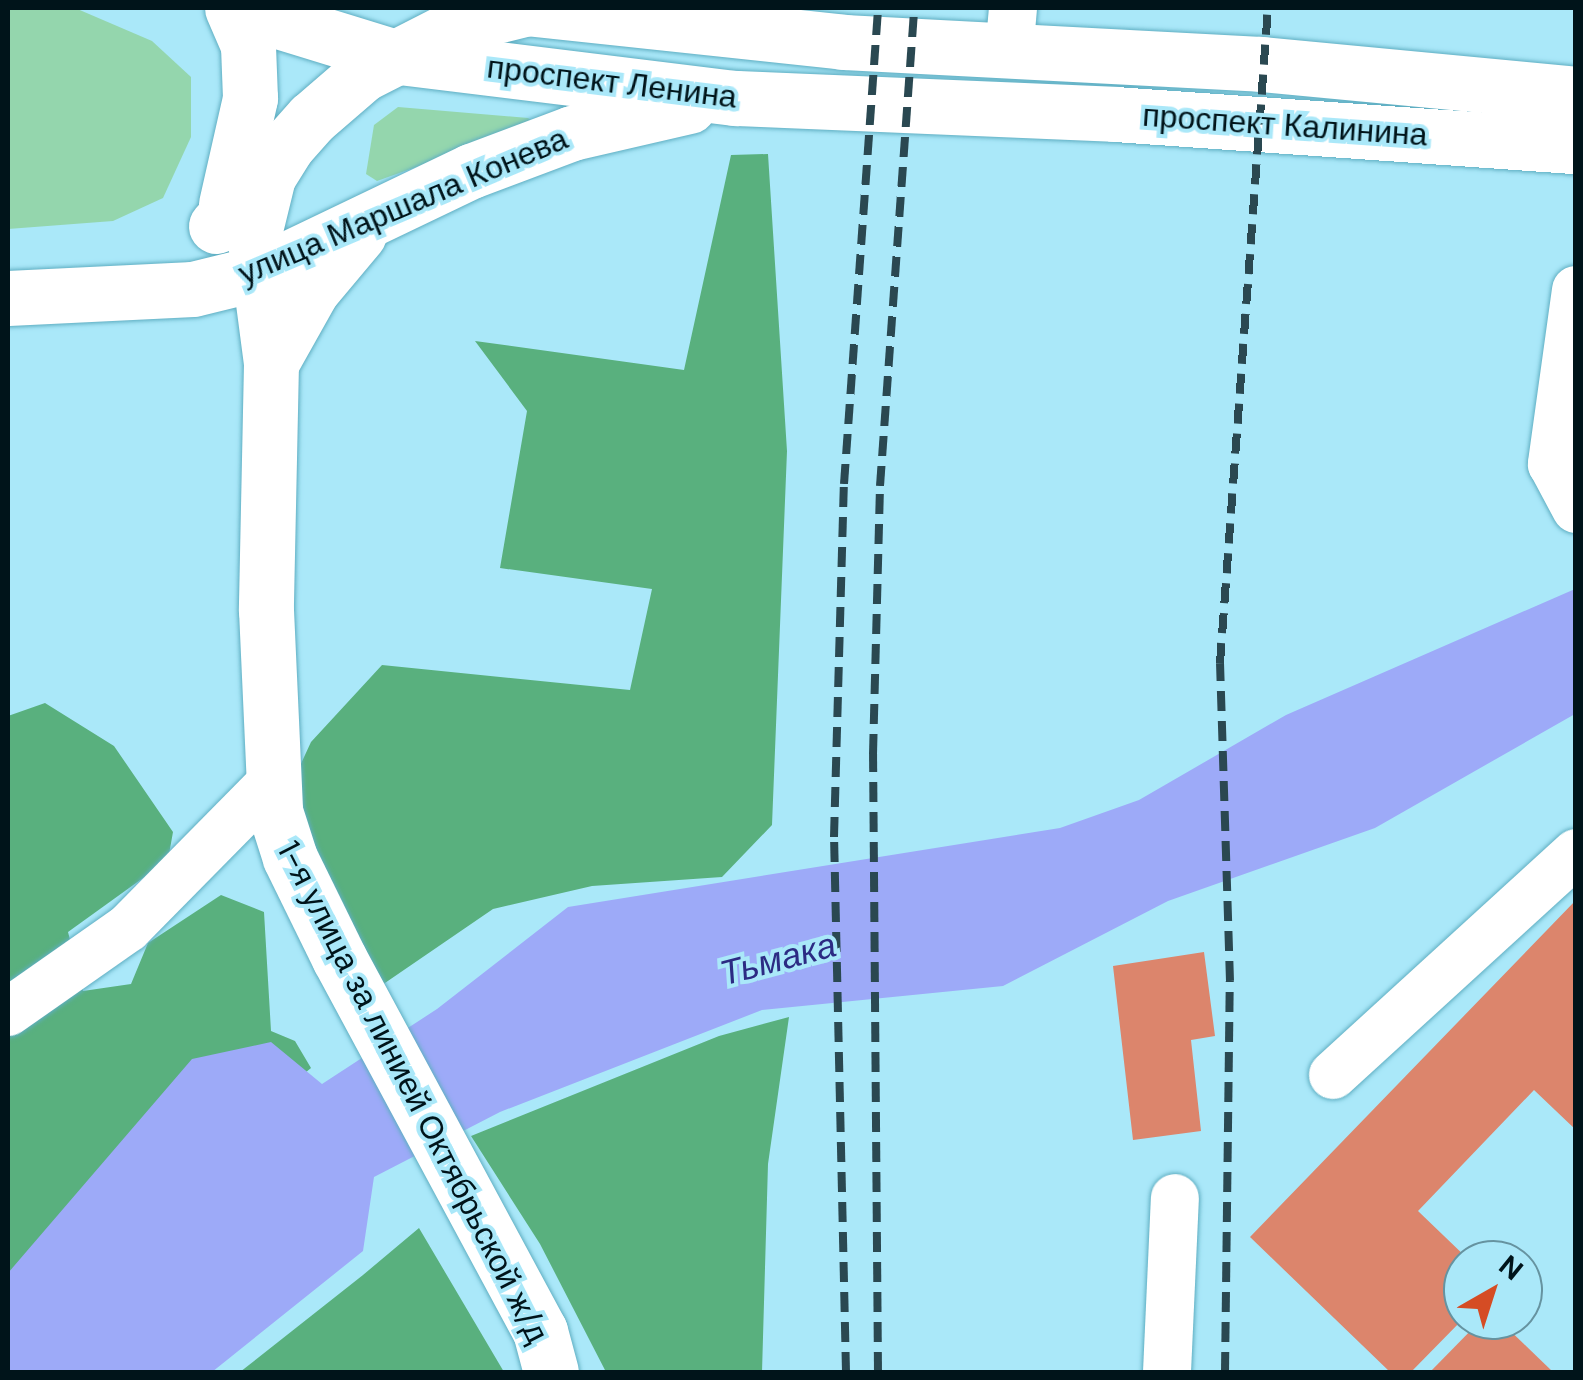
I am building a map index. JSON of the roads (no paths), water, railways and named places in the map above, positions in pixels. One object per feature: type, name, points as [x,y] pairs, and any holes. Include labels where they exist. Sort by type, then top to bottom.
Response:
[{"type":"main road","name":"проспект Ленина","points":[[234,8],[392,56],[735,98],[995,108]]},
{"type":"main road","points":[[234,8],[246,37],[250,72],[243,151],[216,226],[192,263],[158,292],[212,314],[272,363],[324,273],[388,209]]},
{"type":"main road","name":"проспект Ленина","points":[[216,226],[336,95],[392,56],[459,25],[528,8],[1011,30]]},
{"type":"main road","name":"проспект Калинина","points":[[1011,30],[1261,64],[1576,94]]},
{"type":"main road","points":[[250,72],[289,143]]},
{"type":"main road","name":"улица Маршала Конева","points":[[8,298],[158,292],[258,273],[388,209],[572,134],[735,98]]},
{"type":"main road","name":"проспект Калинина","points":[[995,108],[1576,146]]},
{"type":"main road","name":"1-я улица за линией Октябрьской ж/д","points":[[289,143],[256,214],[258,273],[272,363],[270,784],[290,858],[546,1352]]},
{"type":"lane","points":[[1576,290],[1552,464],[1576,509]]},
{"type":"lane","points":[[8,1012],[128,928],[270,784]]},
{"type":"lane","points":[[1333,1075],[1576,853]]},
{"type":"lane","points":[[1167,1372],[1175,1198]]},
{"type":"water","name":"Тьмака","points":[[1575,589],[1575,714],[1375,828],[1168,901],[1003,986],[762,1010],[500,1112],[374,1177],[363,1251],[212,1372],[8,1372],[8,1273],[192,1059],[271,1042],[322,1084],[437,1009],[568,907],[1060,828],[1139,800],[1286,715]]},
{"type":"railway","points":[[846,1372],[834,837],[844,484],[878,8]]},
{"type":"railway","points":[[878,1372],[873,754],[880,486],[914,8]]},
{"type":"railway","points":[[1225,1372],[1230,981],[1220,663],[1268,8]]}]
